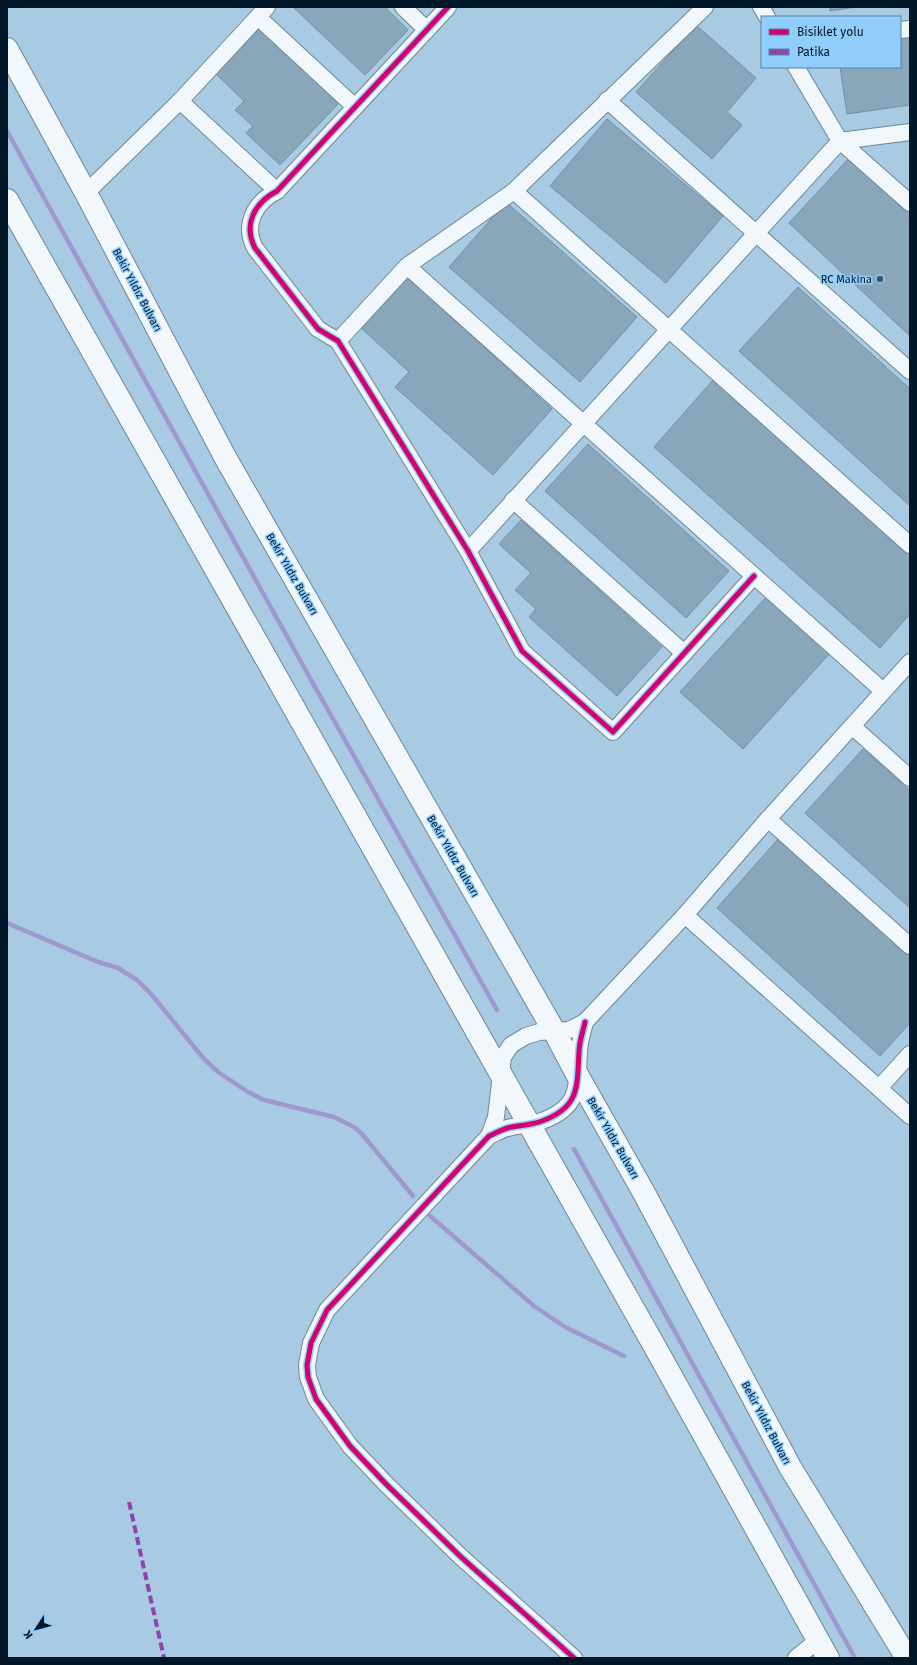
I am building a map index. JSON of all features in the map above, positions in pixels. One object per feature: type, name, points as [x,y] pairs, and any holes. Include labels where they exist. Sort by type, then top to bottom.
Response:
[{"type":"main road","name":"Bekir Yıldız Bulvarı","points":[[7,49],[86,193],[225,457],[554,1031],[578,1078],[644,1193],[790,1467],[907,1658]]},
{"type":"main road","points":[[7,200],[823,1649]]},
{"type":"street","points":[[403,7],[427,30]]},
{"type":"street","points":[[448,7],[277,192],[261,201],[256,209],[250,226],[252,242],[259,254],[318,330],[338,341],[468,551],[522,651],[613,732],[754,576]]},
{"type":"street","points":[[338,341],[407,266],[514,191],[705,7]]},
{"type":"street","points":[[761,7],[766,16]]},
{"type":"street","points":[[86,193],[180,101],[262,12],[355,107]]},
{"type":"street","points":[[797,68],[840,141],[910,203]]},
{"type":"street","points":[[607,100],[910,371]]},
{"type":"street","points":[[180,101],[277,192]]},
{"type":"street","points":[[468,551],[840,141],[910,132]]},
{"type":"street","points":[[514,191],[910,544]]},
{"type":"street","points":[[407,266],[883,692]]},
{"type":"street","points":[[513,500],[684,653]]},
{"type":"street","points":[[574,1658],[460,1557],[381,1479],[350,1446],[316,1399],[308,1377],[311,1343],[327,1310],[489,1136],[496,1117],[503,1057],[511,1045],[526,1036],[539,1032],[569,1030],[585,1022],[685,915],[768,819],[910,662]]},
{"type":"street","points":[[852,726],[910,778]]},
{"type":"street","points":[[768,819],[910,946]]},
{"type":"street","points":[[685,915],[910,1116]]},
{"type":"street","points":[[489,1136],[511,1127],[529,1125],[558,1114],[567,1108],[574,1096],[578,1078],[579,1050],[585,1022]]},
{"type":"street","points":[[879,1088],[910,1054]]},
{"type":"street","points":[[796,1658],[823,1649]]},
{"type":"building","points":[[293,7],[385,7],[408,30],[365,75]]},
{"type":"building","points":[[830,7],[856,7],[830,11]]},
{"type":"building","points":[[256,22],[340,102],[280,165],[246,133],[253,126],[235,110],[244,101],[211,69]]},
{"type":"building","points":[[696,25],[756,78],[727,112],[742,125],[712,159],[636,92]]},
{"type":"building","points":[[910,36],[910,105],[847,114],[840,68],[901,68],[901,37]]},
{"type":"building","points":[[607,119],[723,216],[666,283],[550,186]]},
{"type":"building","name":"RC Makina","points":[[851,156],[910,211],[910,336],[789,223]]},
{"type":"building","points":[[506,202],[637,317],[580,382],[449,267]]},
{"type":"building","points":[[405,275],[552,409],[493,475],[395,387],[409,372],[359,326]]},
{"type":"building","points":[[798,287],[910,389],[910,506],[739,351]]},
{"type":"building","points":[[714,379],[910,553],[910,614],[880,648],[654,447]]},
{"type":"building","points":[[588,444],[729,571],[686,618],[545,491]]},
{"type":"building","points":[[521,520],[662,647],[617,696],[529,617],[536,609],[515,590],[531,573],[499,544]]},
{"type":"building","points":[[768,595],[831,652],[743,749],[680,692]]},
{"type":"building","points":[[863,749],[910,791],[910,908],[805,813]]},
{"type":"building","points":[[779,838],[910,956],[910,1023],[880,1056],[717,908]]},
{"type":"waterway","points":[[7,131],[310,678],[497,1010]]},
{"type":"waterway","points":[[7,923],[98,962],[118,968],[137,980],[152,995],[204,1059],[218,1072],[248,1092],[264,1100],[334,1117],[354,1127],[362,1134],[413,1196]]},
{"type":"waterway","points":[[574,1149],[855,1658]]},
{"type":"waterway","points":[[430,1216],[534,1306],[565,1327],[624,1356]]},
{"type":"marked path","points":[[129,1502],[164,1658]]},
{"type":"cycle path","points":[[448,7],[277,191],[269,196],[257,208],[253,215],[250,231],[255,248],[318,329],[338,341],[468,551],[522,651],[613,732],[754,576]]},
{"type":"cycle path","points":[[574,1658],[461,1557],[386,1484],[350,1446],[316,1399],[308,1377],[307,1365],[311,1343],[327,1310],[489,1136],[503,1129],[542,1121],[564,1109],[570,1102],[574,1094],[578,1076],[580,1044],[585,1022]]},
{"type":"place","name":"RC Makina","points":[[880,279]]}]
